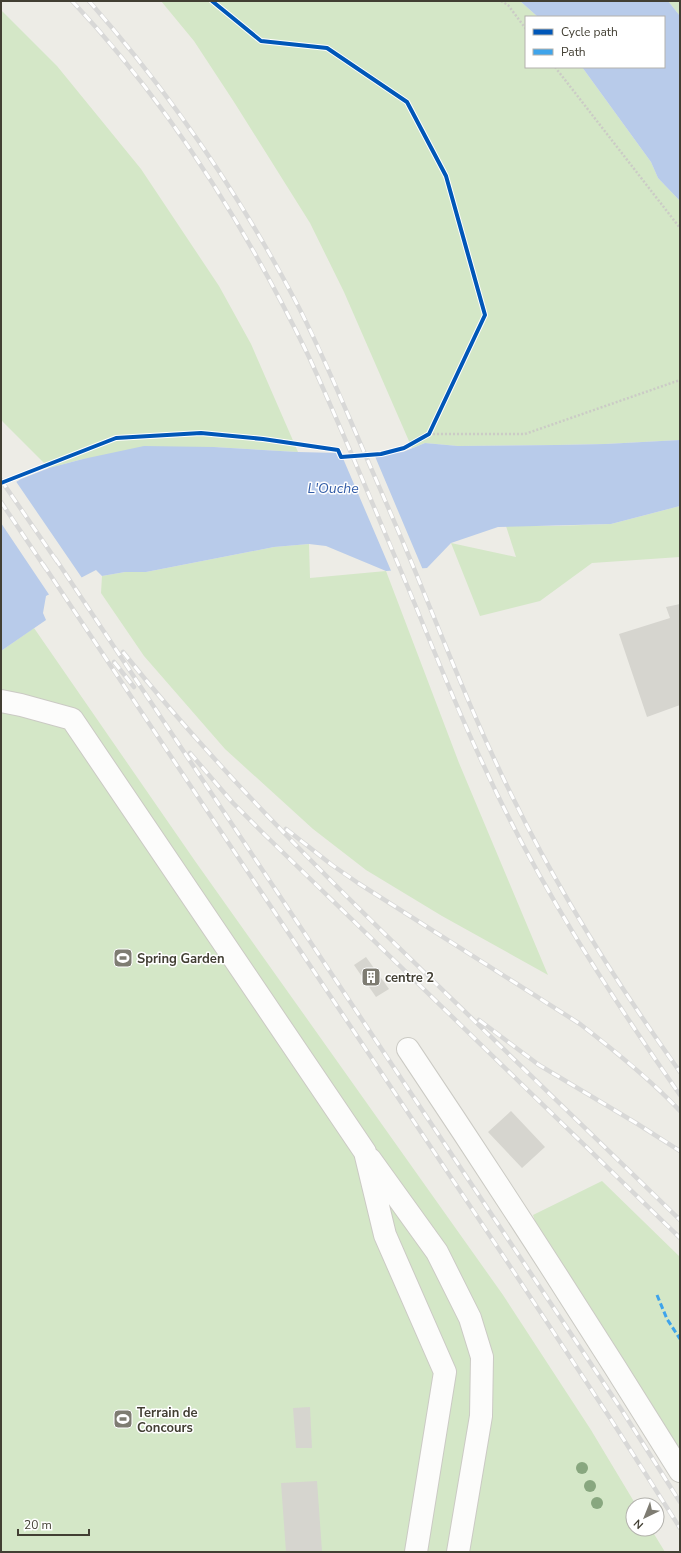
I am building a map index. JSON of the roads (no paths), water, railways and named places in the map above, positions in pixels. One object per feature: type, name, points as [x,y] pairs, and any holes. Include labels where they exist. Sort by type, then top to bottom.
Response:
[{"type":"lane","points":[[1,702],[21,705],[72,719],[364,1152],[437,1252],[470,1318],[482,1357],[481,1416],[458,1552]]},
{"type":"lane","points":[[408,1049],[510,1202],[680,1472]]},
{"type":"lane","points":[[364,1152],[385,1235],[445,1372],[416,1552]]},
{"type":"water","points":[[520,1],[668,1],[680,16],[680,201],[658,178],[651,162],[583,68],[665,68],[665,16],[537,16]]},
{"type":"water","name":"L'Ouche","points":[[680,440],[680,506],[611,524],[498,527],[451,543],[427,568],[386,571],[326,546],[309,544],[274,547],[146,572],[125,572],[102,576],[96,570],[46,596],[43,613],[46,620],[1,651],[1,491],[21,479],[49,468],[144,446],[214,447],[338,453],[340,458],[345,458],[403,452],[425,443],[458,446],[556,445]]},
{"type":"railway","points":[[72,1],[142,82],[174,126],[204,170],[260,262],[321,383],[454,699],[473,743],[504,807],[549,892],[599,975],[680,1095]]},
{"type":"railway","points":[[89,1],[147,71],[201,144],[226,182],[273,260],[303,315],[332,377],[477,720],[531,834],[570,904],[612,972],[680,1072]]},
{"type":"railway","points":[[1,480],[58,563]]},
{"type":"railway","points":[[1,502],[46,569]]},
{"type":"railway","points":[[55,558],[623,1412],[680,1502]]},
{"type":"railway","points":[[43,564],[506,1260],[680,1528]]},
{"type":"railway","points":[[123,652],[185,726],[284,833],[423,972],[680,1220]]},
{"type":"railway","points":[[114,662],[134,687]]},
{"type":"railway","points":[[190,753],[233,803],[265,835],[680,1238]]},
{"type":"railway","points":[[286,829],[332,865],[358,883],[580,1024],[632,1066],[680,1111]]},
{"type":"railway","points":[[479,1020],[539,1065],[680,1151]]},
{"type":"place","name":"Spring Garden","points":[[123,958]]},
{"type":"place","name":"centre 2","points":[[371,977]]},
{"type":"place","name":"Terrain de Concours","points":[[123,1419]]}]
